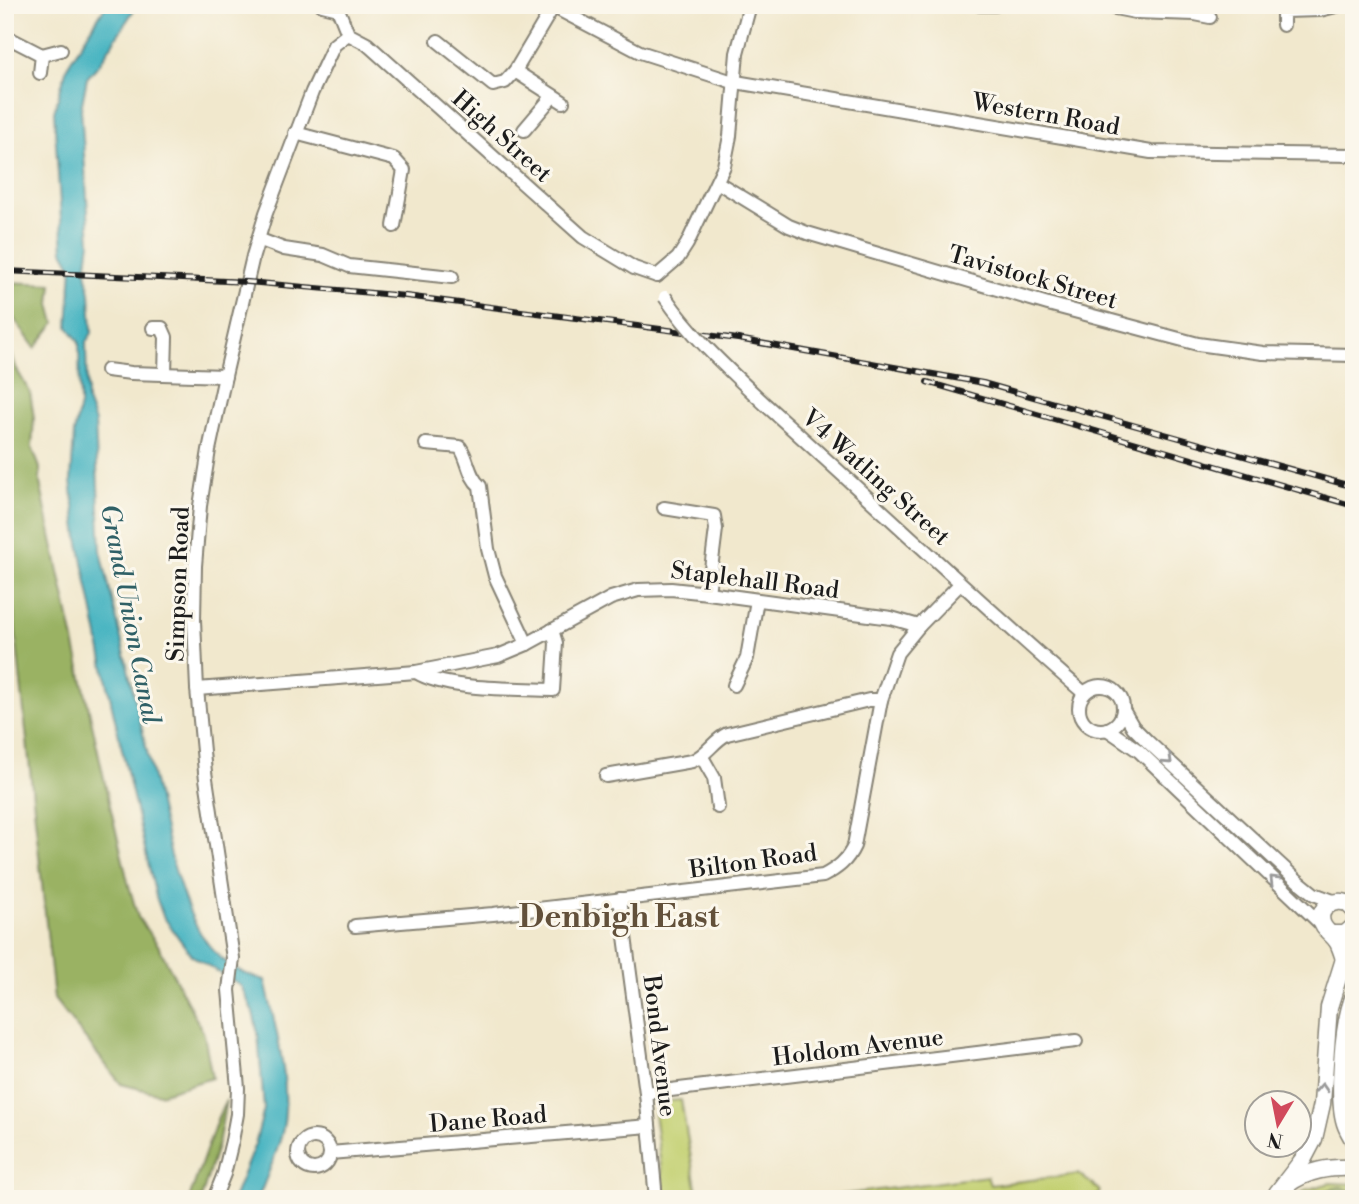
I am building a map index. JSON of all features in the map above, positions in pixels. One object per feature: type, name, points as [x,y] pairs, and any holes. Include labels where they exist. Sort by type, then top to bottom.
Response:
[{"type":"main road","points":[[1346,901],[1322,912],[1349,974],[1354,978]]},
{"type":"main road","points":[[1328,930],[1345,934],[1354,926]]},
{"type":"main road","points":[[1275,1196],[1304,1158],[1314,1139],[1322,1104],[1329,1007],[1344,959]]},
{"type":"main road","points":[[1354,996],[1346,1020],[1341,1102],[1345,1126],[1354,1141]]},
{"type":"main road","points":[[1275,1196],[1294,1180],[1313,1171],[1334,1167],[1354,1168]]},
{"type":"street","points":[[323,5],[340,7],[348,34]]},
{"type":"street","points":[[657,276],[678,258],[687,244],[724,166],[730,136],[737,53],[750,5]]},
{"type":"street","points":[[980,5],[995,5]]},
{"type":"street","points":[[1100,5],[1135,12],[1210,17]]},
{"type":"street","points":[[1283,25],[1283,11],[1304,7],[1320,10],[1340,5]]},
{"type":"street","points":[[438,41],[493,85],[505,82],[515,71],[551,6]]},
{"type":"street","name":"Western Road","points":[[551,6],[640,52],[735,81],[1151,152],[1354,155]]},
{"type":"street","name":"Simpson Road","points":[[214,1199],[223,1174],[237,1114],[237,1062],[229,990],[233,958],[205,772],[197,689],[194,620],[200,506],[225,376],[258,239],[295,133],[334,45],[348,34]]},
{"type":"street","name":"High Street","points":[[348,34],[367,44],[583,237],[634,268],[657,276]]},
{"type":"street","points":[[5,36],[42,55],[61,50]]},
{"type":"street","points":[[40,73],[42,55]]},
{"type":"street","points":[[515,71],[557,99],[524,130]]},
{"type":"street","points":[[295,133],[394,159],[404,170],[394,226]]},
{"type":"street","name":"Tavistock Street","points":[[717,182],[789,226],[807,233],[1048,304],[1198,344],[1263,353],[1354,355]]},
{"type":"street","points":[[258,239],[284,249],[323,255],[349,266],[452,277]]},
{"type":"street","name":"V4 Watling Street","points":[[657,276],[665,298],[717,359],[902,527],[960,584],[1084,694]]},
{"type":"street","points":[[153,328],[162,328],[166,337],[165,373]]},
{"type":"street","points":[[107,370],[225,376]]},
{"type":"street","points":[[426,444],[460,447],[466,455],[472,480],[480,486],[488,550],[495,576],[527,644]]},
{"type":"street","points":[[664,508],[714,516],[716,529],[708,593]]},
{"type":"street","name":"Bilton Road","points":[[355,926],[493,914],[823,876],[838,868],[855,846],[881,700],[897,653],[960,584]]},
{"type":"street","name":"Staplehall Road","points":[[197,689],[416,672],[498,656],[527,644],[611,598],[638,590],[671,589],[708,593],[891,618],[919,626]]},
{"type":"street","points":[[734,685],[747,658],[757,600]]},
{"type":"street","name":"Staplehall Road","points":[[416,672],[429,680],[487,687],[553,690],[556,643],[552,630]]},
{"type":"street","points":[[1328,930],[1139,751],[1107,729],[1093,728],[1082,720],[1079,706],[1084,694],[1095,686],[1110,687],[1120,697],[1123,710],[1133,727],[1298,881],[1314,894],[1346,901]]},
{"type":"street","points":[[606,776],[702,757],[717,739],[727,734],[869,700],[881,700]]},
{"type":"street","points":[[1107,729],[1118,722],[1123,710]]},
{"type":"street","points":[[702,757],[714,778],[719,807]]},
{"type":"street","name":"Bond Avenue","points":[[620,900],[646,1093],[656,1199]]},
{"type":"street","name":"Holdom Avenue","points":[[646,1093],[1076,1041]]},
{"type":"street","name":"Dane Road","points":[[330,1153],[649,1126]]},
{"type":"green space","points":[[5,282],[52,284],[50,304],[55,323],[35,348],[13,317],[5,313]]},
{"type":"green space","points":[[5,349],[11,351],[17,370],[30,392],[34,418],[32,447],[40,468],[40,483],[108,797],[138,917],[158,945],[204,1034],[212,1078],[160,1094],[121,1084],[54,999],[5,530]]},
{"type":"green space","points":[[226,1100],[219,1139],[201,1199],[189,1199],[218,1117]]},
{"type":"green space","points":[[681,1100],[698,1199],[665,1199],[654,1112],[667,1101]]},
{"type":"green space","points":[[1079,1174],[1100,1191],[1095,1199],[809,1199],[987,1176],[990,1185]]},
{"type":"green space","points":[[1330,1183],[1354,1184],[1354,1199],[1294,1199],[1306,1190]]},
{"type":"green space","points":[[1340,1187],[1354,1191],[1354,1199],[1351,1195],[1341,1199],[1308,1199],[1316,1193]]},
{"type":"water","points":[[106,5],[137,5],[100,63],[87,78],[81,109],[90,242],[86,271],[92,333],[86,342],[87,401],[95,422],[101,551],[172,860],[185,900],[192,918],[213,950],[244,973],[265,980],[282,1058],[285,1099],[281,1137],[258,1199],[233,1199],[255,1144],[264,1109],[258,1034],[253,1012],[241,986],[191,955],[163,916],[156,897],[112,706],[78,538],[71,481],[74,433],[80,405],[79,342],[68,327],[72,267],[63,251],[54,112],[67,67]]},
{"type":"railway","points":[[5,271],[248,282],[406,296],[738,339],[983,383],[1354,487]]},
{"type":"railway","points":[[927,382],[1354,506]]},
{"type":"district","name":"Denbigh East","points":[[619,916]]},
{"type":"water label","name":"Grand Union Canal","points":[[131,614]]}]
